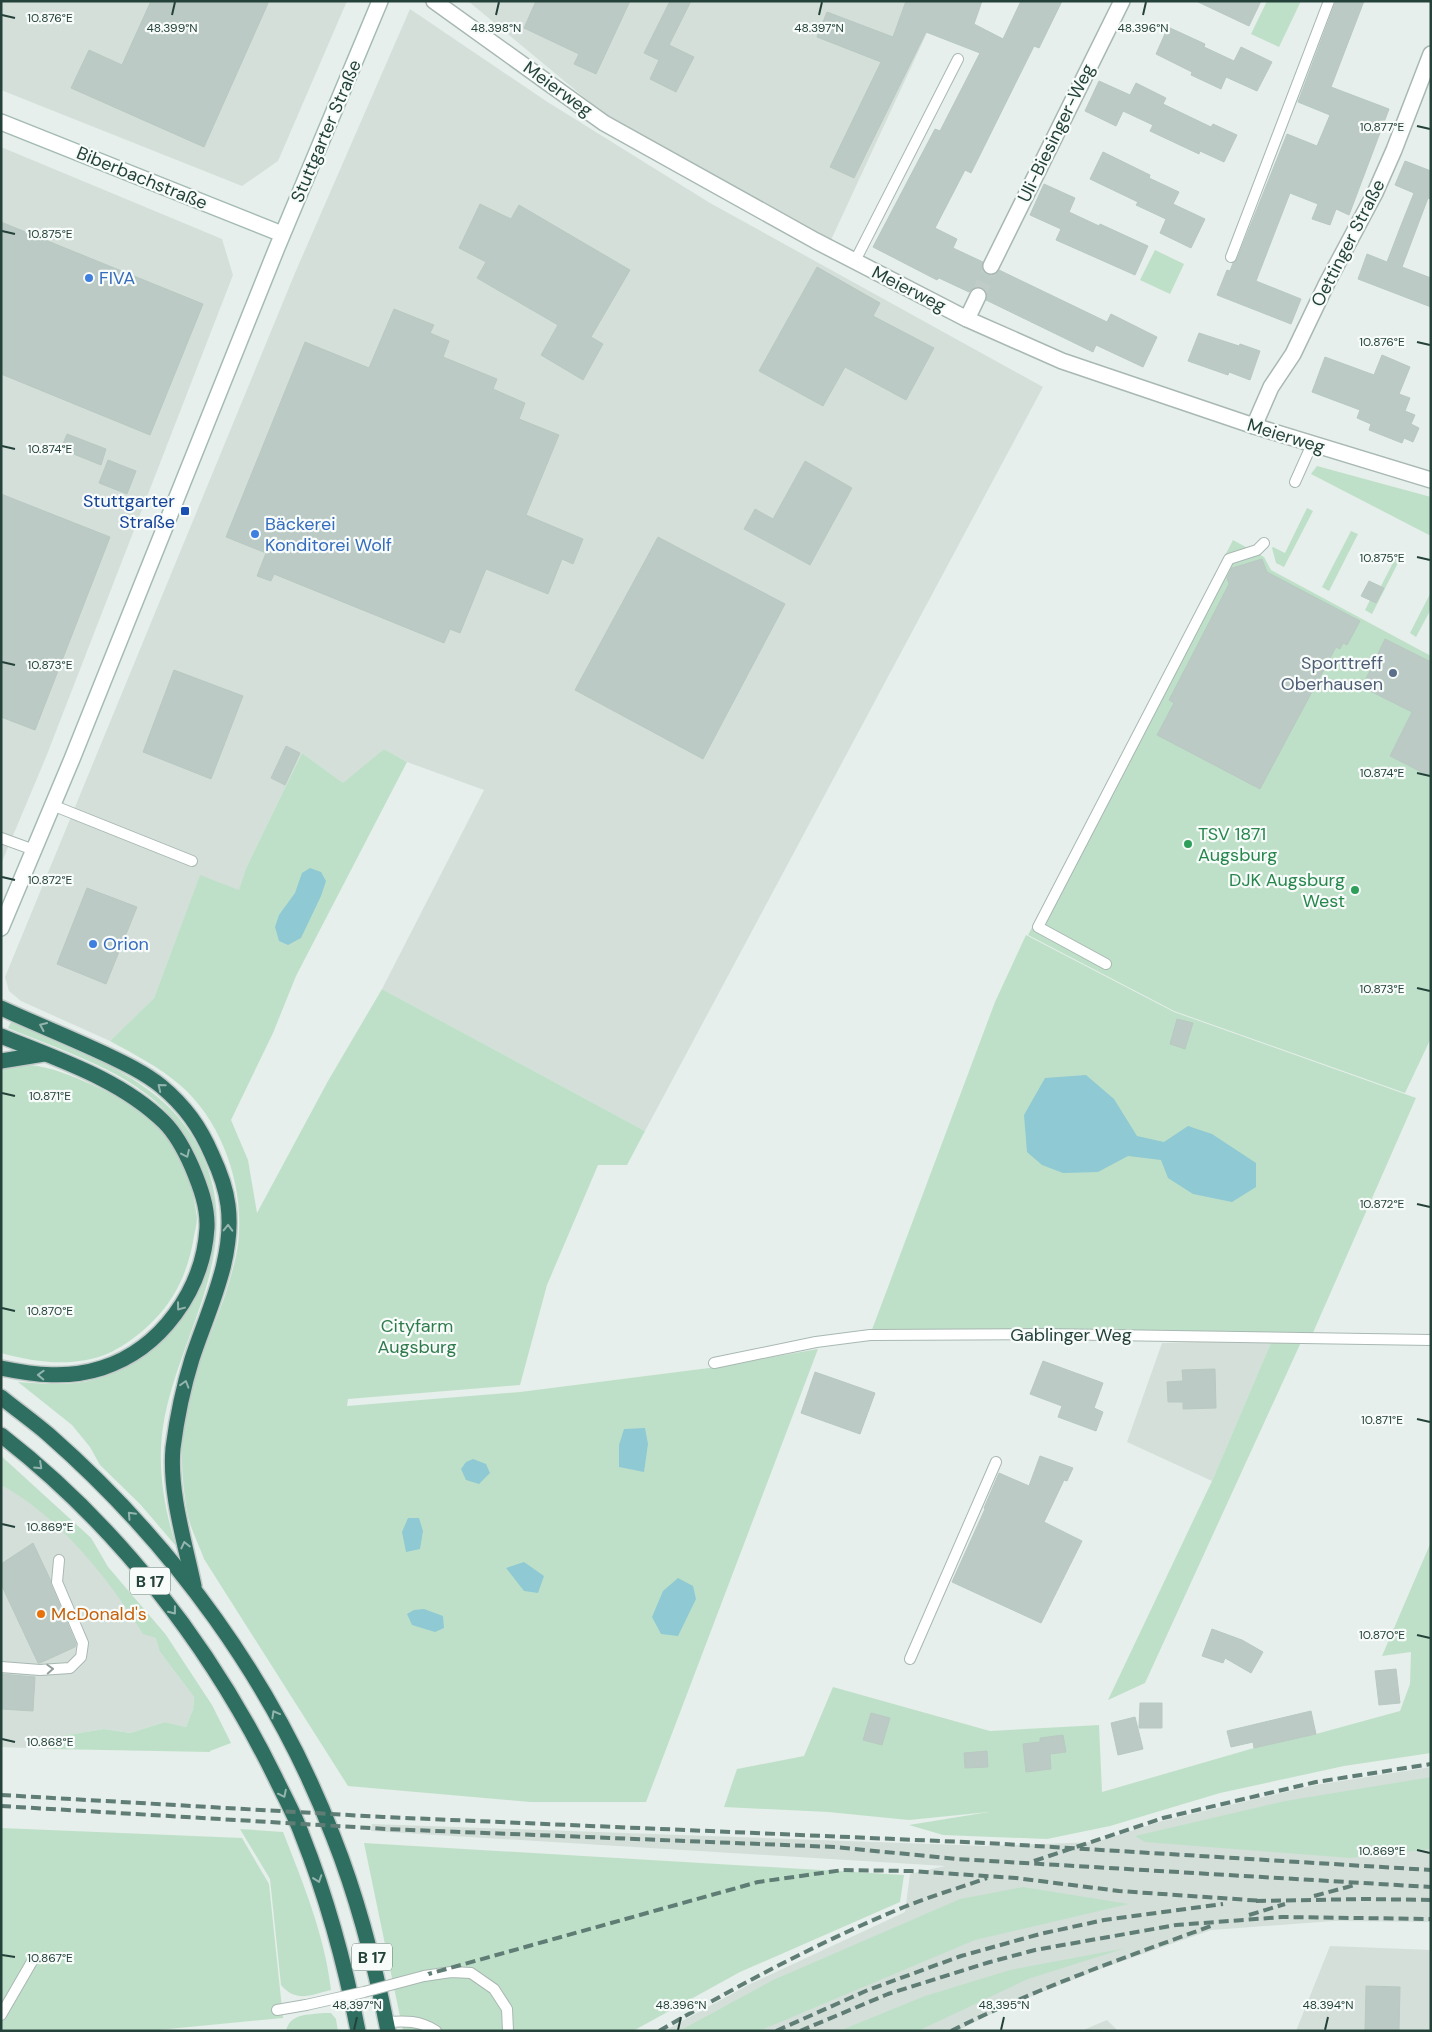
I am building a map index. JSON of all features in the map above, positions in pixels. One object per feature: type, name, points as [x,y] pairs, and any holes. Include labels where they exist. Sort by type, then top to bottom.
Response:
[{"type":"highway","points":[[1,1008],[123,1063],[160,1085],[183,1106],[202,1132],[218,1168],[228,1205],[228,1241],[223,1268],[180,1400],[173,1450],[175,1500],[196,1592]]},
{"type":"highway","points":[[1,1036],[82,1070],[126,1093],[164,1122],[183,1147],[202,1189],[207,1228],[200,1267],[185,1301],[163,1329],[136,1352],[102,1368],[71,1375],[34,1375],[1,1368]]},
{"type":"highway","points":[[1,1061],[44,1054]]},
{"type":"highway","name":"B 17","points":[[1,1397],[48,1434],[96,1478],[143,1528],[196,1592],[256,1681],[299,1757],[333,1835],[351,1884],[375,1967],[387,2027]]},
{"type":"highway","name":"B 17","points":[[1,1435],[30,1457],[83,1507],[122,1549],[194,1638],[237,1705],[302,1833],[347,1975],[358,2031]]},
{"type":"street","name":"Stuttgarter Straße","points":[[1,928],[282,234],[380,1]]},
{"type":"street","name":"Meierweg","points":[[434,1],[604,123],[855,261],[967,319],[1062,360],[1254,426],[1431,480]]},
{"type":"street","name":"Uli-Biesinger-Weg","points":[[991,266],[1122,1]]},
{"type":"street","name":"Oettinger Straße","points":[[1254,426],[1271,387],[1293,354],[1331,274],[1375,193],[1394,150],[1431,54]]},
{"type":"street","name":"Biberbachstraße","points":[[1,122],[282,234]]},
{"type":"street","points":[[967,319],[978,296]]},
{"type":"lane","points":[[1231,257],[1329,1]]},
{"type":"lane","points":[[855,261],[958,59]]},
{"type":"lane","points":[[1295,482],[1312,444]]},
{"type":"lane","points":[[1106,964],[1038,927],[1229,559],[1257,550],[1264,543]]},
{"type":"lane","points":[[52,805],[192,861]]},
{"type":"lane","points":[[1,838],[34,850]]},
{"type":"lane","name":"Gablinger Weg","points":[[714,1363],[816,1342],[870,1335],[1041,1334],[1431,1340]]},
{"type":"lane","points":[[910,1659],[996,1462]]},
{"type":"lane","points":[[1,1667],[40,1670],[70,1668],[81,1657],[83,1643],[57,1582],[59,1560]]},
{"type":"lane","points":[[1,2015],[34,1958]]},
{"type":"lane","points":[[277,2010],[364,1992],[424,1976],[451,1972],[471,1973],[494,1989],[507,2009],[508,2031]]},
{"type":"lane","points":[[387,2027],[413,2021],[436,2031]]},
{"type":"shaded area","points":[[1,1],[347,1],[278,161],[242,186],[1,90]]},
{"type":"shaded area","points":[[468,1],[938,1],[926,35],[831,240],[603,113]]},
{"type":"shaded area","points":[[410,9],[546,101],[710,203],[1043,387],[645,1131],[382,989],[484,790],[407,762],[384,749],[344,784],[302,753],[246,868],[239,891],[200,876],[154,998],[110,1041],[21,1001],[9,991],[5,977],[295,273]]},
{"type":"shaded area","points":[[1,147],[222,239],[233,275],[46,757],[1,864]]},
{"type":"shaded area","points":[[1272,1340],[1212,1481],[1127,1442],[1162,1343]]},
{"type":"shaded area","points":[[1,1456],[91,1538],[108,1567],[166,1635],[160,1652],[194,1697],[193,1709],[186,1727],[165,1722],[130,1733],[104,1729],[50,1738],[51,1749],[1,1747]]},
{"type":"shaded area","points":[[1431,1767],[1431,1922],[1334,1921],[1211,1930],[1103,1968],[1005,2007],[957,2031],[664,2031],[748,1985],[905,1912],[910,1874],[945,1866],[371,1831],[372,1824],[986,1846],[1096,1842],[1162,1821],[1315,1785]]},
{"type":"shaded area","points":[[1330,1946],[1431,1950],[1431,2031],[1296,2031]]},
{"type":"shaded area","points":[[1107,2020],[1118,2031],[1081,2031]]},
{"type":"green space","points":[[1267,1],[1301,1],[1279,47],[1251,34]]},
{"type":"green space","points":[[1155,250],[1184,264],[1170,294],[1140,280]]},
{"type":"green space","points":[[1317,466],[1431,497],[1431,536],[1311,474]]},
{"type":"green space","points":[[1307,508],[1313,511],[1284,567],[1276,563],[1272,548],[1285,553]]},
{"type":"green space","points":[[1351,531],[1358,534],[1329,591],[1322,587]]},
{"type":"green space","points":[[1233,540],[1264,557],[1271,570],[1431,656],[1431,1038],[1405,1093],[1174,1011],[1028,935]]},
{"type":"green space","points":[[1397,555],[1401,557],[1372,614],[1365,610],[1370,600],[1376,603],[1384,588],[1381,586]]},
{"type":"green space","points":[[1431,592],[1431,609],[1416,637],[1410,633]]},
{"type":"green space","name":"Cityfarm Augsburg","points":[[384,749],[407,762],[296,976],[273,1033],[231,1120],[248,1160],[257,1213],[328,1081],[382,989],[645,1131],[627,1165],[598,1165],[547,1285],[520,1385],[348,1399],[347,1406],[520,1392],[709,1368],[818,1349],[646,1802],[530,1802],[348,1786],[204,1559],[188,1516],[182,1469],[184,1422],[196,1372],[226,1292],[235,1262],[238,1244],[238,1201],[228,1157],[208,1118],[195,1100],[164,1072],[110,1041],[154,998],[200,875],[239,890],[246,868],[302,753],[343,783]]},
{"type":"green space","points":[[1026,935],[1174,1012],[1416,1098],[1312,1335],[870,1335],[995,1002]]},
{"type":"green space","points":[[11,1022],[86,1054],[139,1083],[163,1102],[179,1118],[192,1135],[206,1164],[215,1198],[216,1232],[212,1264],[203,1297],[170,1394],[161,1442],[161,1472],[165,1502],[176,1546],[140,1504],[100,1465],[90,1447],[72,1425],[18,1382],[73,1383],[105,1376],[143,1357],[173,1331],[194,1299],[208,1264],[213,1227],[208,1188],[194,1151],[170,1116],[155,1100],[95,1064],[8,1028]]},
{"type":"green space","points":[[29,1065],[54,1070],[101,1088],[145,1115],[177,1152],[188,1173],[192,1189],[197,1218],[196,1225],[189,1259],[175,1292],[162,1311],[141,1332],[117,1349],[91,1359],[46,1362],[1,1353],[1,1069]]},
{"type":"green space","points":[[1272,1340],[1302,1340],[1145,1683],[1108,1700],[1212,1481]]},
{"type":"green space","points":[[1,1456],[91,1538],[108,1567],[166,1635],[212,1705],[231,1743],[210,1752],[51,1749],[49,1738],[104,1729],[130,1733],[165,1722],[186,1727],[193,1709],[194,1697],[160,1652],[156,1638],[143,1634],[115,1592],[81,1550],[43,1514],[1,1485]]},
{"type":"green space","points":[[1431,1542],[1431,1753],[1344,1766],[1220,1793],[1110,1826],[1047,1839],[943,1835],[909,1825],[989,1812],[909,1820],[828,1812],[724,1807],[737,1769],[804,1756],[833,1687],[990,1731],[1099,1725],[1102,1792],[1254,1748],[1316,1734],[1400,1711],[1410,1684],[1411,1652],[1382,1656]]},
{"type":"green space","points":[[1431,1777],[1431,1849],[1350,1858],[1145,1842],[1135,1836],[1285,1801]]},
{"type":"green space","points":[[1,1828],[242,1838],[269,1884],[283,2018],[148,2031],[1,2031]]},
{"type":"green space","points":[[240,1829],[283,1832],[318,1930],[324,1950],[331,1990],[298,1996],[287,1991],[281,1985],[270,1879]]},
{"type":"green space","points":[[364,1843],[904,1875],[900,1902],[740,1972],[633,2031],[403,2031]]},
{"type":"green space","points":[[1023,1887],[1129,1904],[975,1940],[759,2031],[679,2031],[773,1980],[960,1899]]},
{"type":"green space","points":[[1126,1948],[1028,1979],[918,2031],[839,2031],[925,1996],[1010,1970]]},
{"type":"green space","points":[[331,2013],[336,2019],[338,2031],[286,2031],[291,2021],[300,2016]]},
{"type":"water","points":[[310,868],[321,872],[326,881],[301,938],[288,945],[279,941],[275,927],[279,915],[295,893],[302,873]]},
{"type":"water","points":[[1086,1075],[1114,1099],[1137,1136],[1164,1142],[1188,1126],[1212,1134],[1256,1163],[1256,1187],[1232,1202],[1193,1194],[1168,1178],[1161,1160],[1128,1156],[1098,1172],[1063,1173],[1042,1165],[1027,1152],[1024,1115],[1045,1078]]},
{"type":"water","points":[[645,1428],[648,1444],[644,1472],[619,1467],[619,1445],[624,1429]]},
{"type":"water","points":[[473,1459],[486,1464],[490,1473],[479,1484],[466,1480],[461,1469],[466,1462]]},
{"type":"water","points":[[408,1518],[419,1518],[423,1531],[420,1549],[406,1552],[402,1532]]},
{"type":"water","points":[[524,1562],[544,1576],[538,1593],[524,1591],[506,1568]]},
{"type":"water","points":[[678,1578],[693,1586],[696,1599],[678,1636],[661,1634],[652,1617],[663,1591]]},
{"type":"water","points":[[424,1609],[443,1616],[444,1628],[435,1632],[412,1625],[407,1614],[414,1610]]},
{"type":"building","points":[[151,1],[269,1],[204,147],[71,88],[89,50],[122,65]]},
{"type":"building","points":[[536,1],[630,1],[596,74],[574,64],[579,54],[524,28]]},
{"type":"building","points":[[670,1],[691,1],[669,45],[694,57],[676,92],[650,79],[659,60],[644,53]]},
{"type":"building","points":[[906,1],[982,1],[974,24],[1003,39],[1021,1],[1062,1],[1039,48],[1034,46],[971,173],[965,170],[935,228],[957,239],[953,248],[983,262],[982,267],[986,274],[992,275],[999,270],[1107,322],[1111,314],[1157,337],[1143,367],[1096,345],[1093,352],[986,300],[986,291],[982,287],[973,288],[969,292],[939,278],[937,280],[873,247],[935,129],[940,131],[980,53],[926,32],[854,178],[830,167],[881,62],[817,37],[827,12],[893,37]]},
{"type":"building","points":[[1196,1],[1261,1],[1249,26]]},
{"type":"building","points":[[1336,1],[1364,1],[1331,87],[1389,109],[1349,215],[1336,209],[1330,225],[1312,219],[1318,204],[1290,193],[1256,281],[1301,299],[1291,324],[1217,295],[1227,270],[1230,271],[1237,259],[1287,134],[1317,146],[1330,115],[1298,102]]},
{"type":"building","points":[[1168,27],[1205,44],[1204,47],[1234,61],[1241,47],[1272,62],[1257,91],[1226,77],[1221,89],[1191,75],[1192,72],[1156,54]]},
{"type":"building","points":[[1099,81],[1130,95],[1136,83],[1166,98],[1163,104],[1211,127],[1213,124],[1237,135],[1224,162],[1200,151],[1199,154],[1150,131],[1153,125],[1123,111],[1116,126],[1085,111]]},
{"type":"building","points":[[1103,152],[1150,175],[1149,178],[1179,192],[1173,204],[1205,219],[1191,248],[1160,233],[1166,219],[1136,205],[1138,202],[1090,179]]},
{"type":"building","points":[[1405,161],[1431,171],[1431,199],[1428,198],[1402,267],[1431,278],[1431,307],[1358,279],[1367,254],[1387,262],[1414,193],[1395,185]]},
{"type":"building","points":[[1044,184],[1075,198],[1069,212],[1148,246],[1135,275],[1056,240],[1061,229],[1030,215]]},
{"type":"building","points":[[480,204],[511,219],[519,205],[630,270],[591,337],[603,344],[583,380],[541,355],[558,325],[477,278],[486,262],[459,248]]},
{"type":"building","points":[[1,222],[203,304],[150,435],[1,374]]},
{"type":"building","points":[[817,267],[880,303],[873,316],[934,348],[906,400],[845,367],[823,406],[759,371]]},
{"type":"building","points":[[394,309],[434,325],[430,333],[449,341],[443,357],[497,379],[493,389],[525,403],[519,419],[559,435],[526,515],[583,539],[573,564],[562,559],[548,594],[486,569],[460,633],[450,629],[444,643],[274,574],[271,581],[257,576],[266,553],[226,537],[305,342],[369,368]]},
{"type":"building","points":[[1199,333],[1260,351],[1250,380],[1229,372],[1228,375],[1188,361]]},
{"type":"building","points":[[1382,355],[1410,367],[1399,394],[1410,398],[1405,411],[1415,415],[1411,424],[1419,428],[1413,442],[1404,438],[1402,443],[1369,430],[1371,424],[1357,418],[1360,410],[1312,392],[1325,357],[1374,375]]},
{"type":"building","points":[[67,434],[106,449],[101,465],[61,449]]},
{"type":"building","points":[[108,460],[136,471],[127,494],[99,483]]},
{"type":"building","points":[[805,461],[852,488],[810,565],[744,529],[755,509],[773,519]]},
{"type":"building","points":[[1,494],[110,537],[35,730],[1,717]]},
{"type":"building","points":[[658,537],[785,604],[703,759],[575,690]]},
{"type":"building","points":[[1262,559],[1267,572],[1360,621],[1347,645],[1343,643],[1340,649],[1336,647],[1260,789],[1157,735],[1174,703],[1169,700],[1229,584],[1227,578],[1232,568]]},
{"type":"building","points":[[1369,581],[1384,588],[1376,603],[1361,596]]},
{"type":"building","points":[[1385,639],[1431,662],[1431,777],[1390,756],[1412,712],[1362,687]]},
{"type":"building","points":[[174,670],[243,696],[211,779],[143,752]]},
{"type":"building","points":[[286,746],[300,753],[285,785],[271,778]]},
{"type":"building","name":"Orion","points":[[87,888],[137,907],[106,984],[57,964]]},
{"type":"building","points":[[1177,1019],[1193,1023],[1185,1049],[1170,1044]]},
{"type":"building","points":[[1043,1361],[1103,1383],[1094,1408],[1103,1412],[1096,1431],[1058,1417],[1062,1406],[1030,1394]]},
{"type":"building","points":[[1215,1369],[1216,1408],[1183,1409],[1183,1402],[1168,1402],[1167,1382],[1183,1381],[1182,1370]]},
{"type":"building","points":[[815,1372],[875,1393],[860,1434],[801,1413]]},
{"type":"building","points":[[1040,1456],[1073,1468],[1067,1481],[1064,1480],[1044,1522],[1082,1541],[1041,1623],[952,1582],[999,1473],[1029,1486]]},
{"type":"building","name":"McDonald's","points":[[33,1543],[50,1579],[76,1644],[75,1647],[40,1663],[38,1663],[1,1584],[1,1564]]},
{"type":"building","points":[[1212,1629],[1242,1640],[1263,1652],[1251,1673],[1225,1658],[1223,1663],[1202,1656]]},
{"type":"building","points":[[1396,1669],[1400,1703],[1379,1705],[1375,1671]]},
{"type":"building","points":[[1,1674],[35,1677],[33,1711],[1,1709]]},
{"type":"building","points":[[1140,1703],[1162,1703],[1162,1728],[1139,1728]]},
{"type":"building","points":[[1311,1711],[1316,1734],[1254,1748],[1253,1742],[1231,1747],[1227,1731]]},
{"type":"building","points":[[871,1713],[890,1718],[882,1745],[863,1740]]},
{"type":"building","points":[[1135,1717],[1143,1749],[1118,1755],[1111,1723]]},
{"type":"building","points":[[1063,1735],[1066,1752],[1050,1754],[1051,1769],[1026,1772],[1023,1744],[1040,1742],[1040,1738]]},
{"type":"building","points":[[987,1751],[988,1767],[965,1768],[964,1753]]},
{"type":"building","points":[[1366,1986],[1400,1987],[1399,2031],[1365,2031]]},
{"type":"tunnel","points":[[978,296],[991,266]]},
{"type":"railway","points":[[1034,1861],[1163,1818],[1316,1782],[1431,1764]]},
{"type":"railway","points":[[1,1795],[383,1817],[987,1843],[1431,1870]]},
{"type":"railway","points":[[1,1806],[387,1829],[835,1847],[957,1859],[1431,1887]]},
{"type":"railway","points":[[306,2005],[364,1992],[758,1882],[843,1870],[911,1871],[1016,1878],[1119,1891],[1263,1901]]},
{"type":"railway","points":[[659,2031],[810,1949],[872,1920],[914,1903],[987,1878]]},
{"type":"railway","points":[[1314,1896],[1355,1885]]},
{"type":"railway","points":[[1256,1901],[1431,1900]]},
{"type":"railway","points":[[776,2031],[868,1990],[961,1956],[1040,1934],[1104,1920],[1223,1904]]},
{"type":"railway","points":[[1249,1915],[1285,1904]]},
{"type":"railway","points":[[800,2031],[888,1994],[1035,1950],[1176,1925],[1282,1917],[1431,1919]]},
{"type":"railway","points":[[951,2031],[1047,1988],[1211,1926]]},
{"type":"place","name":"FIVA","points":[[89,278]]},
{"type":"place","name":"Stuttgarter Straße","points":[[185,511]]},
{"type":"place","name":"Bäckerei Konditorei Wolf","points":[[255,534]]},
{"type":"place","name":"Sporttreff Oberhausen","points":[[1393,673]]},
{"type":"place","name":"TSV 1871 Augsburg","points":[[1188,844]]},
{"type":"place","name":"DJK Augsburg West","points":[[1355,890]]},
{"type":"place","name":"Orion","points":[[93,944]]},
{"type":"place","name":"McDonald's","points":[[41,1614]]}]
